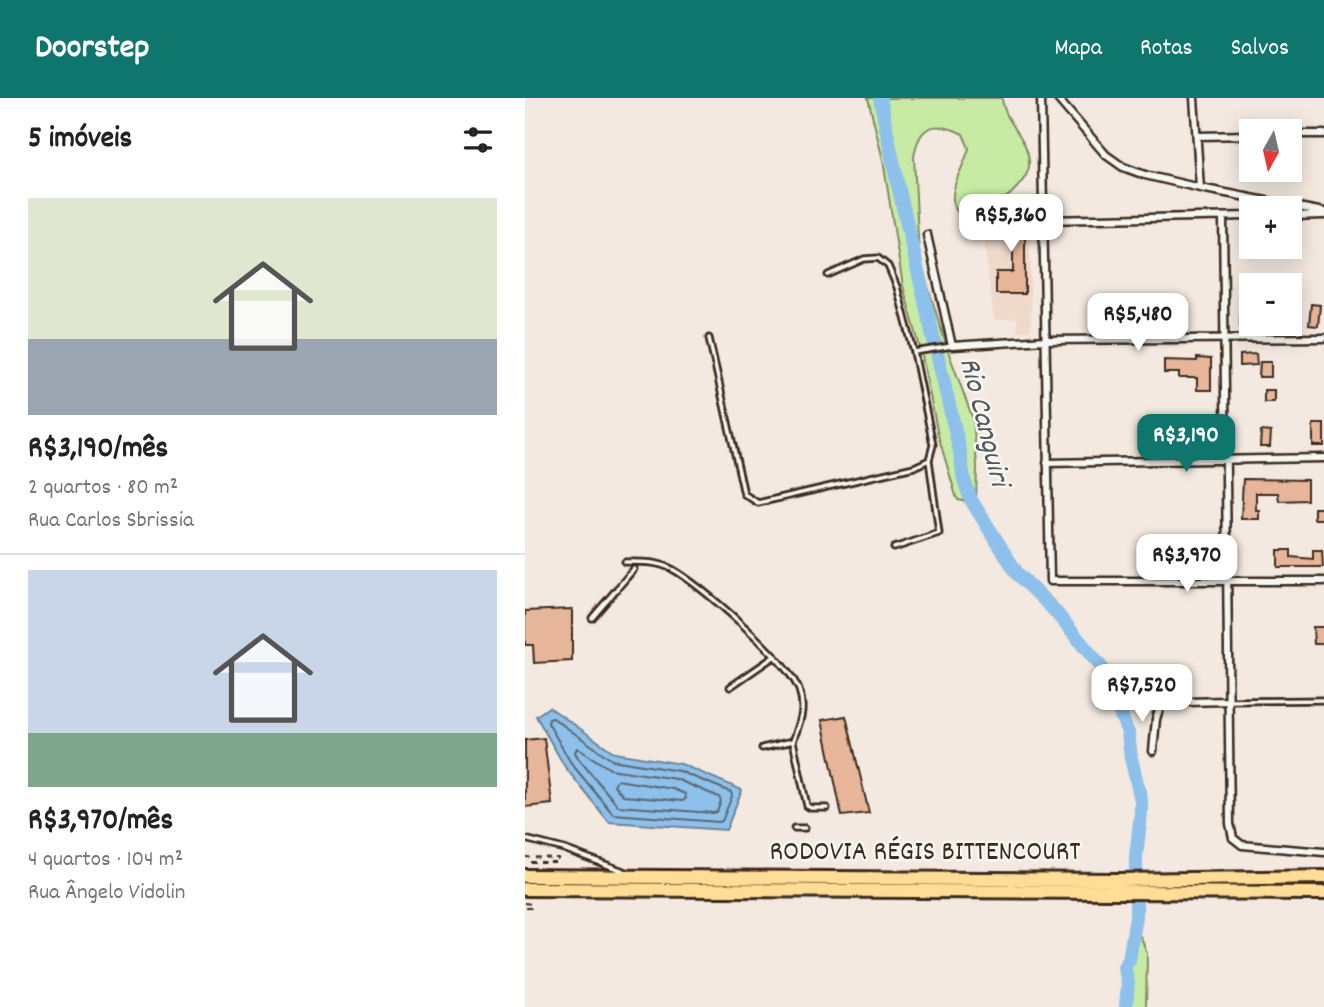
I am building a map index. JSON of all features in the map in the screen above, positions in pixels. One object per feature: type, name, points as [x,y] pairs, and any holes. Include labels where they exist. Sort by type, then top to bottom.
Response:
[{"type":"highway","name":"RODOVIA RÉGIS BITTENCOURT","points":[[525,876],[1119,886]]},
{"type":"highway","name":"RODOVIA RÉGIS BITTENCOURT","points":[[1153,886],[1324,877]]},
{"type":"highway","name":"RODOVIA RÉGIS BITTENCOURT","points":[[525,889],[1153,886],[1324,893]]},
{"type":"street","points":[[1041,98],[1050,581],[1324,581]]},
{"type":"street","points":[[1057,98],[1107,155],[1123,167],[1200,188],[1324,214]]},
{"type":"street","points":[[1194,98],[1200,188]]},
{"type":"street","points":[[1302,134],[1324,134]]},
{"type":"street","points":[[1197,136],[1239,135]]},
{"type":"street","points":[[1302,215],[1324,214]]},
{"type":"street","points":[[1043,219],[1239,216]]},
{"type":"street","points":[[1223,217],[1230,824],[1233,838],[1242,845],[1324,852]]},
{"type":"street","points":[[926,236],[950,346],[1045,340],[1324,338]]},
{"type":"street","points":[[1048,463],[1324,458]]},
{"type":"street","points":[[1146,703],[1229,701]]},
{"type":"street","points":[[1153,751],[1156,719],[1161,703]]},
{"type":"lane","points":[[828,275],[864,259],[878,258],[888,266],[897,287],[914,352],[933,446],[929,460],[939,533],[894,548]]},
{"type":"lane","points":[[709,338],[744,494],[758,503],[914,467],[929,460]]},
{"type":"lane","points":[[914,352],[950,346]]},
{"type":"lane","points":[[625,562],[651,562],[681,575],[700,587],[775,656],[798,687],[804,714],[793,741],[807,806],[827,808]]},
{"type":"lane","points":[[592,618],[634,569]]},
{"type":"lane","points":[[730,687],[775,656]]},
{"type":"lane","points":[[1229,701],[1324,700]]},
{"type":"lane","points":[[762,748],[793,741]]},
{"type":"lane","points":[[794,828],[805,828]]},
{"type":"lane","points":[[525,839],[645,876]]},
{"type":"path","points":[[525,857],[558,858],[558,862],[525,862]]},
{"type":"path","points":[[525,904],[531,904],[531,908],[525,908]]},
{"type":"shaded area","points":[[980,212],[1030,212],[1031,329],[1028,331],[1017,332],[1017,319],[994,320]]},
{"type":"green space","points":[[868,98],[1002,98],[1007,116],[1026,148],[1029,166],[1017,188],[991,208],[977,214],[965,215],[957,211],[953,199],[969,148],[963,134],[944,127],[930,128],[920,138],[914,157],[919,258],[973,419],[977,466],[976,503],[958,500],[938,435],[921,351],[903,286],[883,160]]},
{"type":"green space","points":[[1131,933],[1141,937],[1147,954],[1146,1007],[1122,1007]]},
{"type":"water","points":[[549,707],[615,753],[681,764],[742,790],[726,830],[609,822],[565,767],[536,716]]},
{"type":"building","points":[[1025,215],[1025,294],[996,294],[996,272],[1013,272],[1013,227],[983,227],[983,216]]},
{"type":"building","points":[[1311,304],[1320,305],[1318,326],[1309,325]]},
{"type":"building","points":[[1256,354],[1257,365],[1240,366],[1240,355]]},
{"type":"building","points":[[1197,358],[1211,359],[1211,390],[1197,390],[1197,378],[1179,378],[1179,373],[1164,373],[1164,360],[1197,361]]},
{"type":"building","points":[[1260,362],[1271,362],[1271,377],[1259,377]]},
{"type":"building","points":[[1264,390],[1274,390],[1274,402],[1264,402]]},
{"type":"building","points":[[1313,424],[1324,424],[1324,446],[1313,446]]},
{"type":"building","points":[[1261,431],[1271,432],[1270,447],[1260,447]]},
{"type":"building","points":[[1243,479],[1307,480],[1307,500],[1279,501],[1278,493],[1256,493],[1259,519],[1241,519]]},
{"type":"building","points":[[1314,508],[1324,508],[1324,519],[1314,519]]},
{"type":"building","points":[[1278,550],[1291,550],[1291,557],[1313,559],[1313,550],[1322,550],[1323,567],[1278,567]]},
{"type":"building","points":[[572,609],[572,661],[534,663],[533,645],[525,645],[525,611]]},
{"type":"building","points":[[1313,627],[1324,627],[1324,644],[1314,644]]},
{"type":"building","points":[[846,716],[869,813],[842,816],[822,720]]},
{"type":"building","points":[[544,738],[552,804],[525,807],[525,740]]},
{"type":"waterway","name":"Rio Canguiri","points":[[880,98],[960,452],[964,480],[971,500],[1017,573],[1053,609],[1102,668],[1128,733],[1141,812],[1136,857],[1136,917],[1129,960],[1124,967],[1128,982],[1126,1007]]}]
